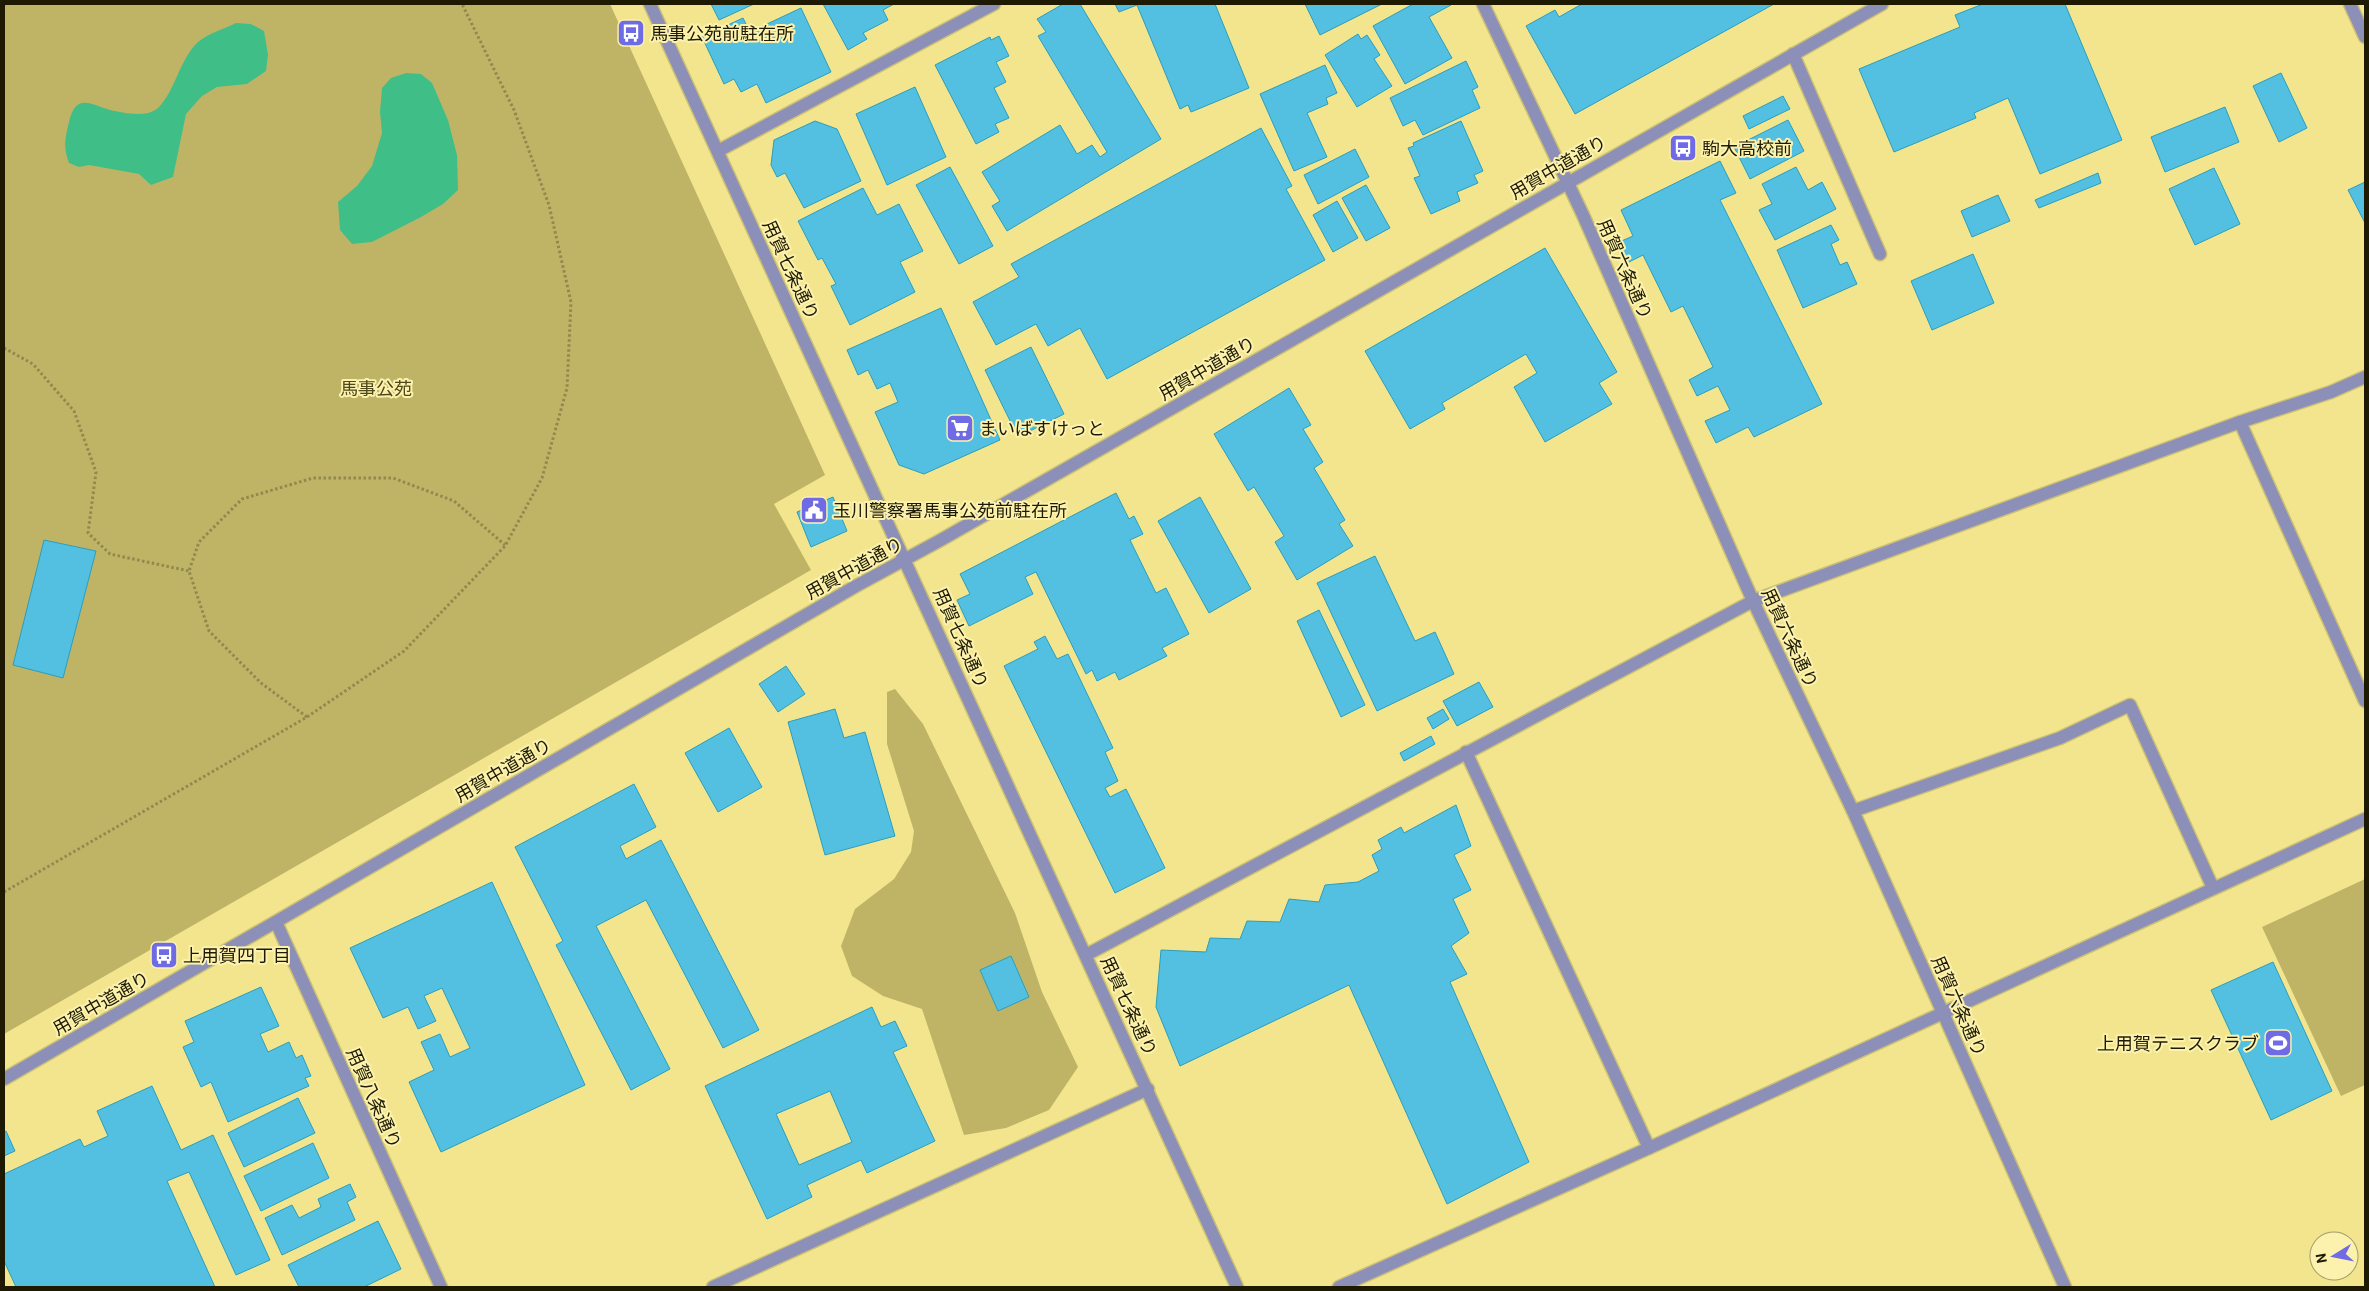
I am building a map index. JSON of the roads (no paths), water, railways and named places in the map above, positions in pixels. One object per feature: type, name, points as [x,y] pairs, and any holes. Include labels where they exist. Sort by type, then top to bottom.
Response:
[{"type":"street","name":"用賀七条通り","points":[[650,4],[906,559],[1237,1287]]},
{"type":"street","points":[[718,151],[994,4]]},
{"type":"street","name":"用賀六条通り","points":[[1483,4],[1568,183],[1753,601],[1853,811],[2065,1287]]},
{"type":"street","name":"用賀中道通り","points":[[4,1079],[906,559],[1882,4]]},
{"type":"street","points":[[2350,4],[2365,37]]},
{"type":"street","points":[[1792,54],[1880,254]]},
{"type":"street","points":[[1086,955],[1753,601],[2240,422],[2331,392],[2365,377]]},
{"type":"street","points":[[2240,422],[2365,701]]},
{"type":"street","points":[[1853,811],[2060,738],[2130,705],[2213,888]]},
{"type":"street","points":[[1466,752],[1649,1148]]},
{"type":"street","points":[[1339,1287],[1649,1148],[2365,819]]},
{"type":"street","name":"用賀八条通り","points":[[276,922],[441,1287]]},
{"type":"street","points":[[713,1287],[1148,1089]]},
{"type":"place","name":"馬事公苑前駐在所","points":[[631,33]]},
{"type":"place","name":"駒大高校前","points":[[1683,148]]},
{"type":"place","name":"まいばすけっと","points":[[960,428]]},
{"type":"place","name":"玉川警察署馬事公苑前駐在所","points":[[814,510]]},
{"type":"place","name":"上用賀四丁目","points":[[164,955]]},
{"type":"place","name":"上用賀テニスクラブ","points":[[2278,1043]]},
{"type":"park label","name":"馬事公苑","points":[[376,388]]}]
